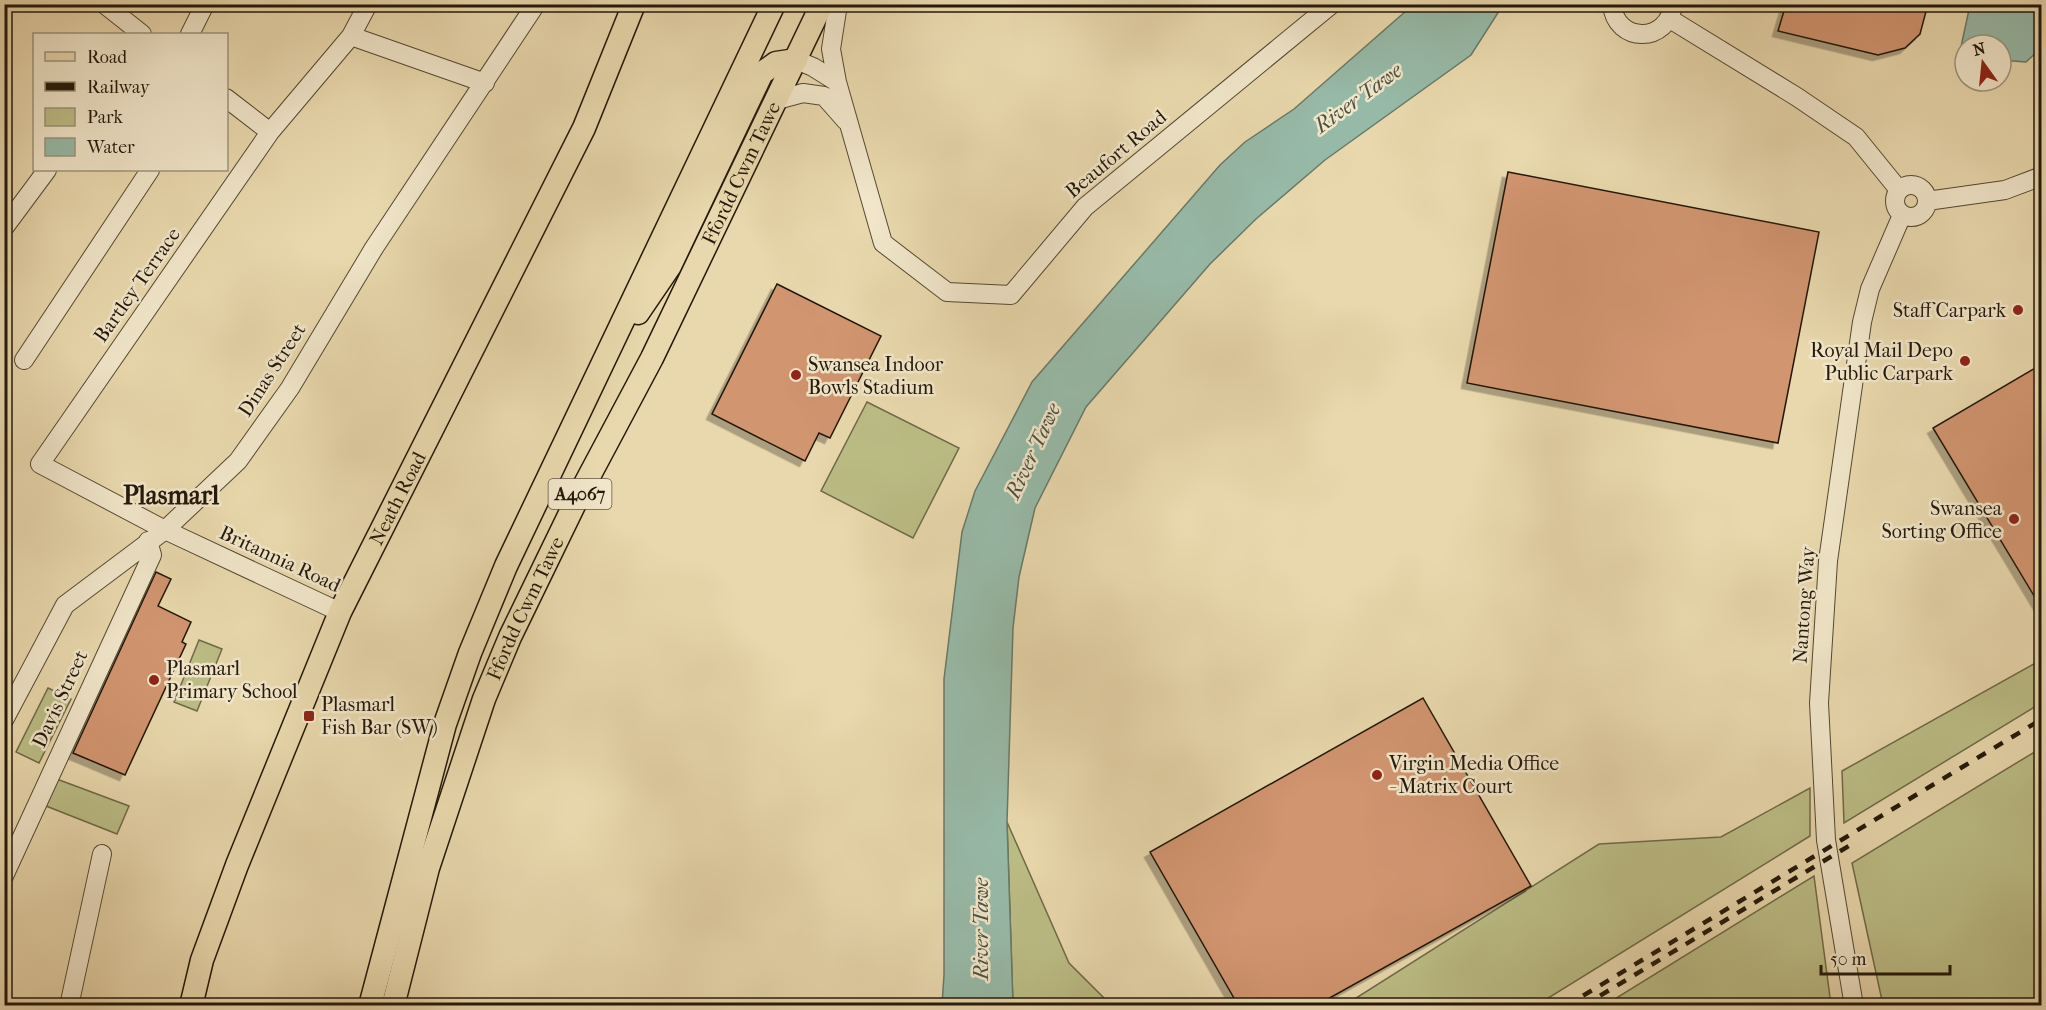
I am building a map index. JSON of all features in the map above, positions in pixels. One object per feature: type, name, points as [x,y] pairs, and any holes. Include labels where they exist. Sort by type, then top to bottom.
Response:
[{"type":"main road","name":"Neath Road","points":[[191,1005],[202,960],[237,865],[340,612],[584,128],[634,4]]},
{"type":"main road","name":"Ffordd Cwm Tawe","points":[[370,1005],[445,724],[470,653],[506,566],[774,4]]},
{"type":"main road","name":"Ffordd Cwm Tawe","points":[[393,1005],[428,868],[484,699],[510,637],[577,499],[652,358],[822,4]]},
{"type":"main road","points":[[595,376],[670,266],[762,73],[776,63],[796,60]]},
{"type":"street","points":[[190,33],[205,4]]},
{"type":"street","name":"Bartley Terrace","points":[[40,464],[270,132],[351,36],[368,4]]},
{"type":"street","name":"Dinas Street","points":[[4,720],[65,605],[165,530],[238,460],[284,397],[374,248],[536,4]]},
{"type":"street","name":"Beaufort Road","points":[[838,4],[831,49],[837,82],[883,243],[947,292],[1011,296],[1085,207],[1332,4]]},
{"type":"street","points":[[1612,4],[1613,13],[1621,27],[1638,35],[1657,32],[1672,12],[1856,137],[1899,190]]},
{"type":"street","points":[[111,6],[141,33]]},
{"type":"street","points":[[351,36],[485,83]]},
{"type":"street","points":[[796,60],[813,67],[837,82]]},
{"type":"street","name":"Beaufort Road","points":[[777,100],[803,93],[824,96],[849,124]]},
{"type":"street","points":[[228,100],[270,132]]},
{"type":"street","points":[[4,228],[46,171]]},
{"type":"street","points":[[24,360],[149,171]]},
{"type":"street","points":[[1928,201],[2005,190],[2042,176]]},
{"type":"street","points":[[1908,186],[1917,186],[1925,192],[1928,201],[1924,211],[1916,217],[1902,215],[1895,201],[1899,190],[1908,186]]},
{"type":"street","name":"Nantong Way","points":[[1854,1005],[1826,840],[1819,703],[1828,561],[1862,322],[1870,289],[1902,215]]},
{"type":"street","name":"Britannia Road","points":[[40,464],[165,530],[340,612]]},
{"type":"street","name":"Davis Street","points":[[4,876],[152,555],[148,542]]},
{"type":"street","points":[[69,1005],[102,854]]},
{"type":"green space","points":[[867,402],[959,448],[913,538],[821,491]]},
{"type":"green space","points":[[199,640],[222,649],[197,711],[174,702]]},
{"type":"green space","points":[[2041,660],[2041,703],[1844,823],[1842,771]]},
{"type":"green space","points":[[48,688],[71,699],[39,763],[16,752]]},
{"type":"green space","points":[[2041,748],[2041,1005],[1883,1005],[1852,863]]},
{"type":"green space","points":[[54,778],[129,806],[117,834],[41,804]]},
{"type":"green space","points":[[1810,788],[1810,836],[1537,1005],[1345,1005],[1599,844],[1721,837]]},
{"type":"green space","points":[[1007,822],[1069,963],[1111,1005],[1013,1005]]},
{"type":"green space","points":[[1814,876],[1831,1005],[1605,1005]]},
{"type":"water","name":"River Tawe","points":[[1414,4],[1503,5],[1471,55],[1325,160],[1256,219],[1210,264],[1086,407],[1035,508],[1019,577],[1013,628],[1007,822],[1013,1005],[942,1005],[944,975],[944,679],[962,532],[975,491],[1032,382],[1220,165],[1245,142],[1294,109]]},
{"type":"water","points":[[1970,5],[2041,5],[2041,48],[2026,62],[2013,61],[2013,33],[1964,33]]},
{"type":"building","points":[[1786,4],[1856,4],[1880,9],[1881,4],[1928,4],[1920,34],[1905,48],[1878,55],[1778,31]]},
{"type":"building","points":[[1508,172],[1819,232],[1778,443],[1467,383]]},
{"type":"building","name":"Swansea Indoor Bowls Stadium","points":[[777,284],[881,336],[830,438],[819,433],[805,461],[712,414]]},
{"type":"building","name":"Swansea Sorting Office","points":[[2042,364],[2042,609],[1933,428]]},
{"type":"building","points":[[156,572],[171,579],[158,606],[191,622],[182,642],[186,644],[125,775],[73,753]]},
{"type":"building","name":"Virgin Media Office - Matrix Court","points":[[1423,698],[1531,886],[1317,1005],[1238,1005],[1150,852]]},
{"type":"railway","points":[[1566,1006],[2042,719]]},
{"type":"railway","points":[[1583,1006],[1852,844]]},
{"type":"place","name":"Staff Carpark","points":[[2018,310]]},
{"type":"place","name":"Royal Mail Depo Public Carpark","points":[[1965,361]]},
{"type":"place","name":"Swansea Indoor Bowls Stadium","points":[[796,375]]},
{"type":"place","name":"Swansea Sorting Office","points":[[2014,519]]},
{"type":"place","name":"Plasmarl Primary School","points":[[154,680]]},
{"type":"place","name":"Plasmarl Fish Bar (SW)","points":[[309,716]]},
{"type":"place","name":"Virgin Media Office - Matrix Court","points":[[1377,775]]},
{"type":"district","name":"Plasmarl","points":[[171,495]]}]
